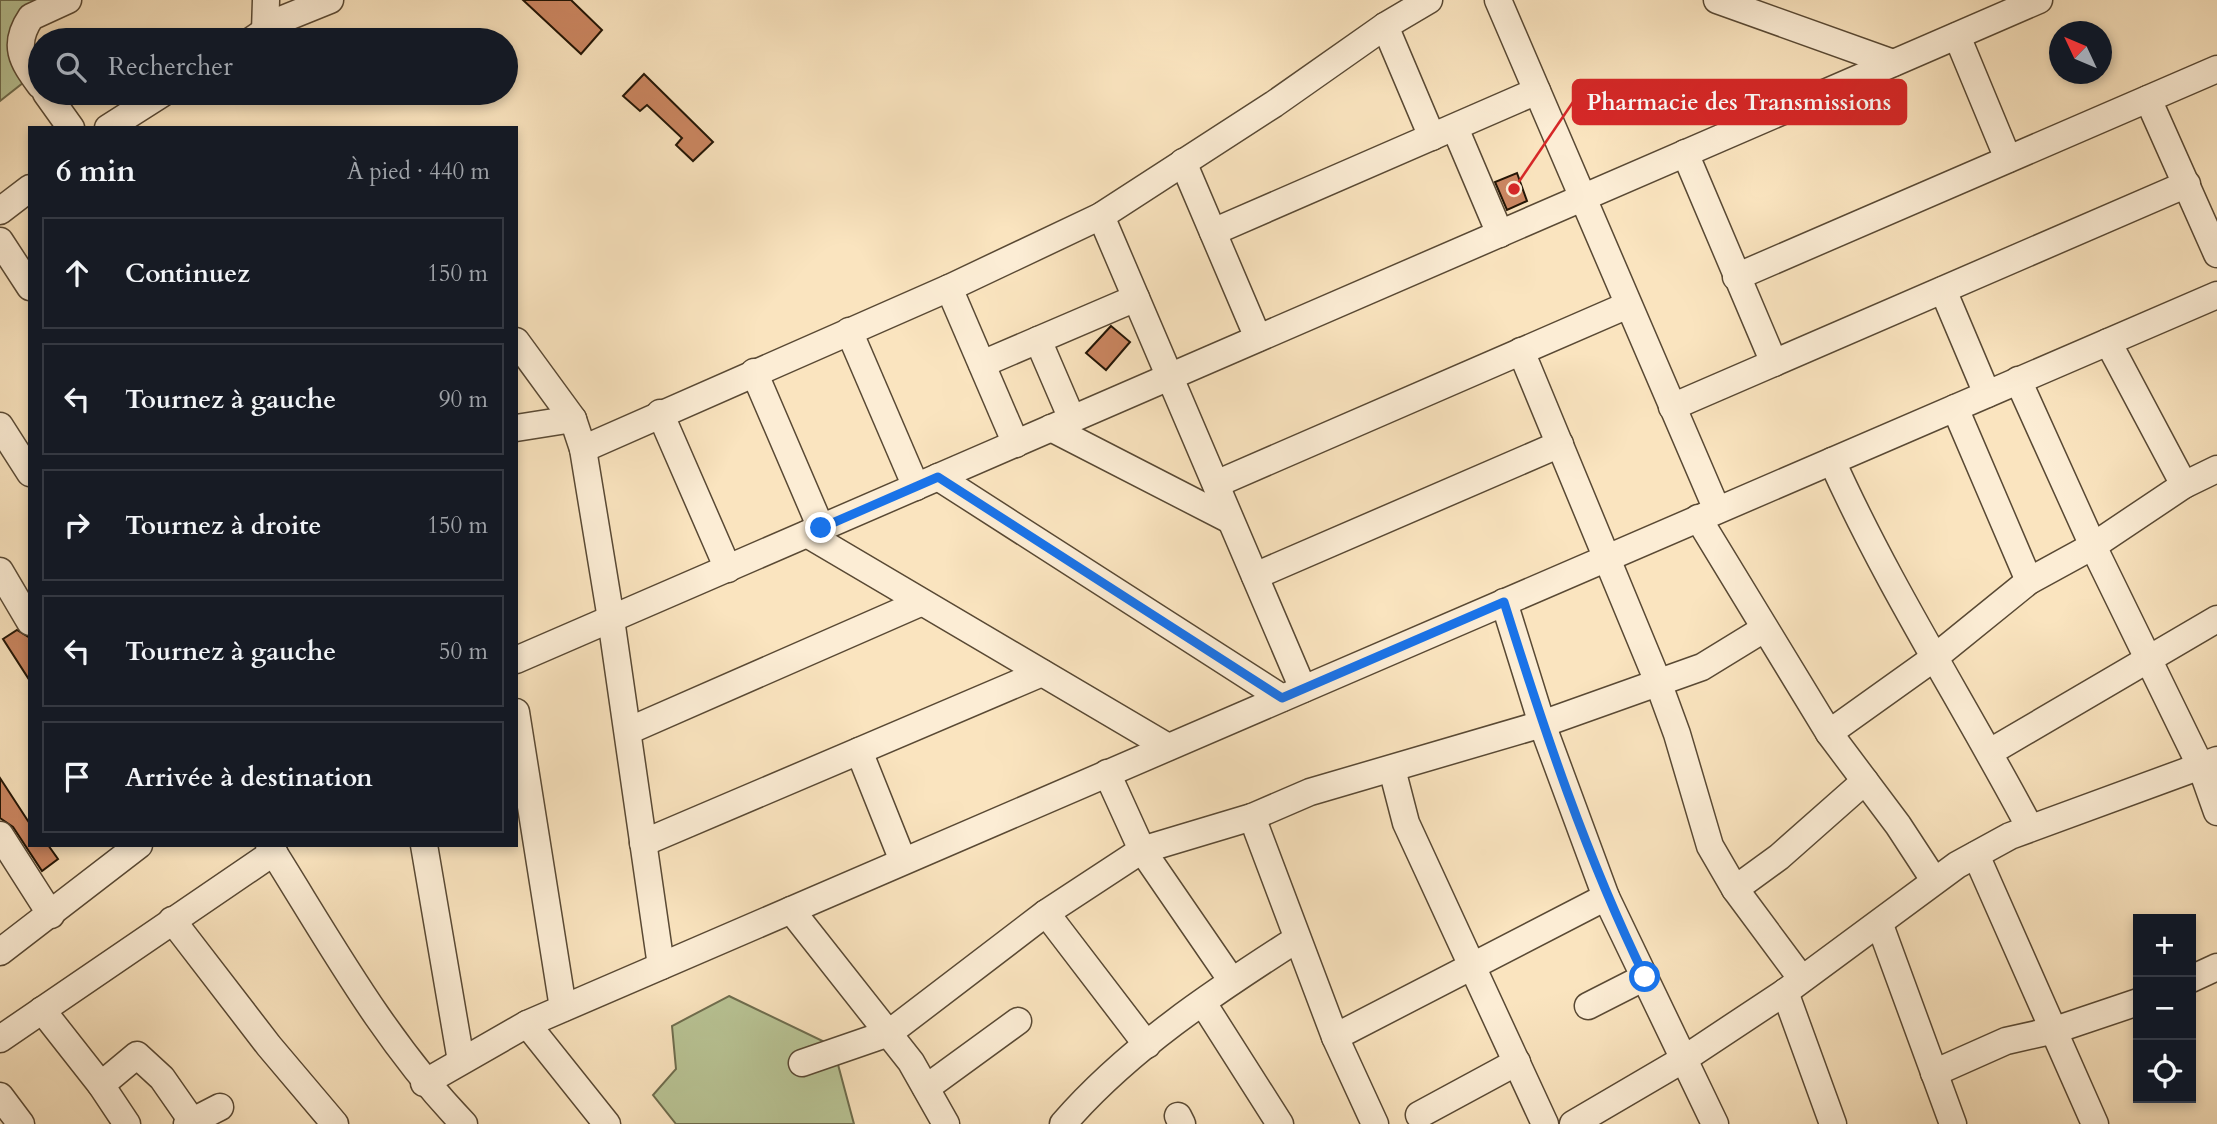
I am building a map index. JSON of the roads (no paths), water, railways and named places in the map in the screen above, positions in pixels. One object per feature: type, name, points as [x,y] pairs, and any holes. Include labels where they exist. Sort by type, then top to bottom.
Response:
[{"type":"street","points":[[28,69],[23,62],[19,46],[31,17],[68,0]]},
{"type":"street","points":[[261,28],[266,0]]},
{"type":"street","points":[[270,28],[283,19],[330,0]]},
{"type":"street","points":[[583,449],[660,412],[949,288],[1101,216],[1385,26],[1429,0]]},
{"type":"street","points":[[1498,0],[1672,407],[1707,514],[1764,629],[1829,733],[1934,880]]},
{"type":"street","points":[[1717,0],[1893,63]]},
{"type":"street","points":[[518,659],[1956,36],[1993,9],[2039,0]]},
{"type":"street","points":[[1385,26],[1500,234]]},
{"type":"street","points":[[1956,36],[2008,159]]},
{"type":"street","points":[[1736,277],[2217,69]]},
{"type":"street","points":[[1213,232],[1537,92]]},
{"type":"street","points":[[2148,99],[2217,254]]},
{"type":"street","points":[[55,105],[70,126]]},
{"type":"street","points":[[111,126],[144,105]]},
{"type":"street","points":[[1685,153],[1774,363]]},
{"type":"street","points":[[1183,162],[1258,338]]},
{"type":"street","points":[[1672,407],[2187,184]]},
{"type":"street","points":[[0,211],[28,190]]},
{"type":"street","points":[[1101,216],[1255,576],[1293,693]]},
{"type":"street","points":[[0,241],[28,284]]},
{"type":"street","points":[[949,288],[1016,444]]},
{"type":"street","points":[[1942,290],[1987,394]]},
{"type":"street","points":[[424,1083],[527,1024],[563,1008],[2217,295]]},
{"type":"street","points":[[982,364],[1136,298]]},
{"type":"street","points":[[1216,484],[1629,305]]},
{"type":"street","points":[[849,331],[927,482],[1293,693]]},
{"type":"street","points":[[1038,340],[1062,424],[1230,520]]},
{"type":"street","points":[[2108,342],[2184,485]]},
{"type":"street","points":[[518,344],[573,419],[583,449],[628,731],[661,966]]},
{"type":"street","points":[[1521,351],[1609,557],[1658,682],[1677,733],[1710,846],[1793,985],[1833,1124]]},
{"type":"street","points":[[754,372],[814,531],[920,603],[1168,747]]},
{"type":"street","points":[[2018,380],[2093,546],[2150,659],[2209,763],[2217,812]]},
{"type":"street","points":[[1955,408],[2029,581]]},
{"type":"street","points":[[660,412],[728,569]]},
{"type":"street","points":[[518,428],[573,419]]},
{"type":"street","points":[[0,426],[28,470]]},
{"type":"street","points":[[1255,576],[1560,444]]},
{"type":"street","points":[[1832,461],[1934,658],[1990,752],[2030,828]]},
{"type":"street","points":[[1829,733],[1934,658],[2029,581],[2093,546],[2184,485],[2217,469]]},
{"type":"street","points":[[0,571],[28,619]]},
{"type":"street","points":[[1504,602],[1542,724],[1606,897],[1715,1124]]},
{"type":"street","points":[[628,731],[920,603]]},
{"type":"street","points":[[1990,752],[2217,619]]},
{"type":"street","points":[[803,1063],[890,1033],[1046,913],[1142,850],[1252,817],[1310,792],[1542,724],[1702,667],[1764,629]]},
{"type":"street","points":[[643,843],[1042,674]]},
{"type":"street","points":[[518,725],[563,1008]]},
{"type":"street","points":[[859,751],[903,861]]},
{"type":"street","points":[[1586,1121],[1793,985],[1880,925],[1934,880],[1976,855],[2030,828],[2209,763]]},
{"type":"street","points":[[1392,769],[1406,823],[1545,1124]]},
{"type":"street","points":[[1107,774],[1142,850],[1232,981]]},
{"type":"street","points":[[1735,889],[1779,857],[1865,781]]},
{"type":"street","points":[[1252,817],[1335,1037],[1375,1124]]},
{"type":"street","points":[[0,835],[51,915]]},
{"type":"street","points":[[0,952],[136,847]]},
{"type":"street","points":[[424,847],[461,1061]]},
{"type":"street","points":[[0,1039],[271,849],[340,964],[424,1083],[464,1124]]},
{"type":"street","points":[[1976,855],[2095,1124]]},
{"type":"street","points":[[1335,1037],[1606,897]]},
{"type":"street","points":[[791,910],[890,1033],[946,1124]]},
{"type":"street","points":[[1046,913],[1147,1045]]},
{"type":"street","points":[[172,920],[269,1046],[334,1123]]},
{"type":"street","points":[[1880,925],[1953,1124]]},
{"type":"street","points":[[1063,1124],[1098,1088],[1147,1045],[1232,981],[1297,939]]},
{"type":"street","points":[[2195,977],[2217,967]]},
{"type":"street","points":[[1588,1006],[1645,977]]},
{"type":"street","points":[[1203,1003],[1280,1124]]},
{"type":"street","points":[[1934,1073],[2006,1041],[2055,1030],[2133,1004]]},
{"type":"street","points":[[42,1010],[101,1084],[118,1121]]},
{"type":"street","points":[[926,1088],[1018,1021]]},
{"type":"street","points":[[527,1024],[607,1124]]},
{"type":"street","points":[[101,1084],[137,1055],[162,1078],[189,1123],[220,1107]]},
{"type":"street","points":[[1419,1115],[1517,1062]]},
{"type":"street","points":[[0,1096],[21,1124]]},
{"type":"place","name":"Pharmacie des Transmissions","points":[[1514,189]]}]
